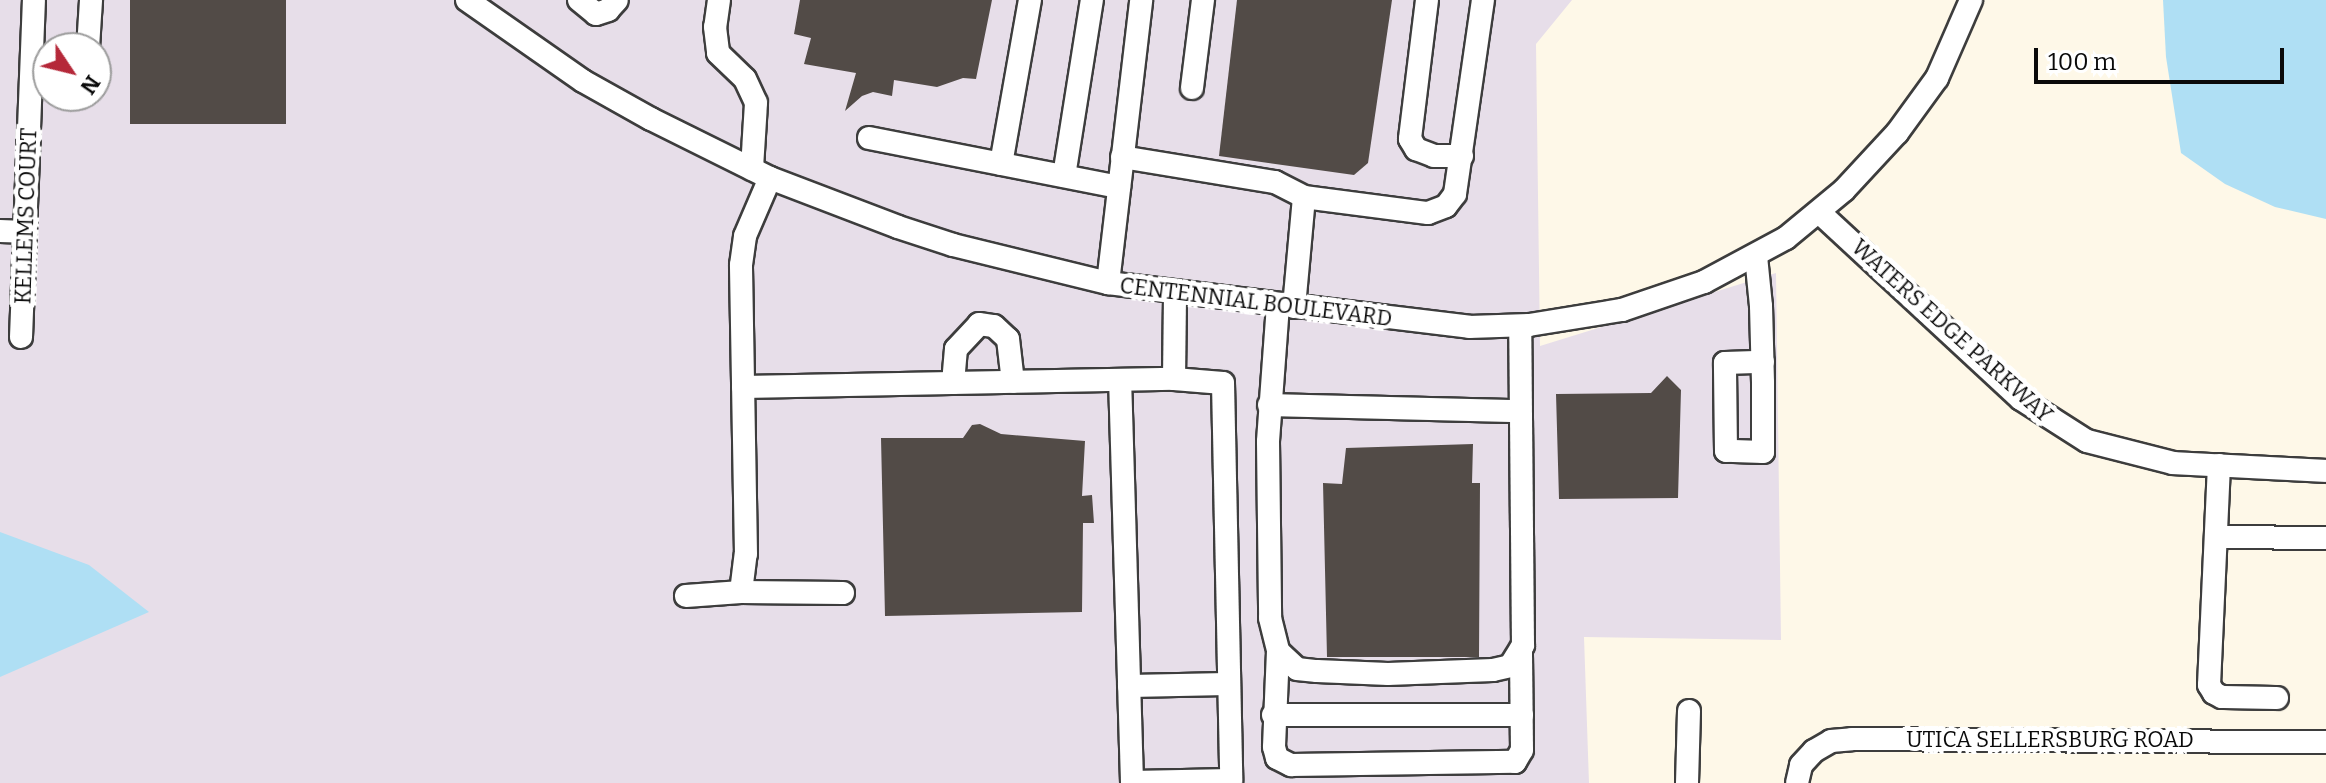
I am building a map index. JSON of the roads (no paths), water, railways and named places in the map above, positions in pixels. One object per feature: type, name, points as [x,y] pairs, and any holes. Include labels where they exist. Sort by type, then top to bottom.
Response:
[{"type":"street","name":"KELLEMS COURT","points":[[34,0],[37,32]]},
{"type":"street","points":[[89,32],[91,0]]},
{"type":"street","name":"CENTENNIAL BOULEVARD","points":[[467,0],[583,81],[761,174],[953,245],[1108,283],[1175,293],[1427,324],[1520,326],[1579,320],[1622,310],[1704,282],[1756,256],[1820,213],[1914,111],[1937,78],[1971,0]]},
{"type":"street","points":[[579,0],[596,14],[608,10],[617,0]]},
{"type":"street","points":[[719,0],[715,27],[718,53],[745,79],[756,103],[761,174],[741,265],[746,554],[741,592]]},
{"type":"street","points":[[1001,164],[1030,0]]},
{"type":"street","points":[[1064,176],[1092,0]]},
{"type":"street","points":[[1108,283],[1141,0]]},
{"type":"street","points":[[1192,88],[1203,0]]},
{"type":"street","points":[[1427,0],[1410,139],[1416,149],[1434,156],[1462,156]]},
{"type":"street","points":[[1122,157],[1275,182],[1304,197],[1428,213],[1446,206],[1455,194],[1462,156],[1483,0]]},
{"type":"street","name":"KELLEMS COURT","points":[[21,337],[25,232],[36,112]]},
{"type":"street","points":[[869,138],[1119,187]]},
{"type":"street","points":[[1304,197],[1269,405],[1268,577],[1270,618],[1278,651],[1273,715],[1277,758],[1291,765],[1515,762],[1522,750],[1521,649],[1525,626],[1520,326]]},
{"type":"street","name":"WATERS EDGE PARKWAY","points":[[1820,213],[2021,399],[2054,423],[2087,441],[2173,463],[2326,471]]},
{"type":"street","points":[[0,231],[25,232]]},
{"type":"street","points":[[1756,256],[1763,362]]},
{"type":"street","points":[[1174,379],[1175,293]]},
{"type":"street","points":[[953,383],[956,349],[979,324],[994,326],[1008,339],[1013,382]]},
{"type":"street","points":[[743,387],[953,383],[1174,379],[1223,383],[1231,780],[1132,782],[1120,380]]},
{"type":"street","points":[[1269,405],[1520,411]]},
{"type":"street","points":[[2219,465],[2209,685],[2214,693],[2222,697],[2277,698]]},
{"type":"street","points":[[2216,537],[2326,538]]},
{"type":"street","points":[[686,596],[741,592],[843,593]]},
{"type":"street","points":[[1278,651],[1297,669],[1388,674],[1493,670],[1510,666],[1521,649]]},
{"type":"street","points":[[1129,686],[1228,684]]},
{"type":"street","points":[[1687,783],[1689,711]]},
{"type":"street","points":[[1273,715],[1522,715]]},
{"type":"street","name":"UTICA SELLERSBURG ROAD","points":[[1797,783],[1801,765],[1814,751],[1831,741],[1852,739],[2326,742]]},
{"type":"water","points":[[2163,0],[2326,0],[2326,219],[2275,207],[2225,184],[2181,153],[2166,57]]},
{"type":"water","points":[[0,532],[89,565],[149,612],[0,677]]}]
